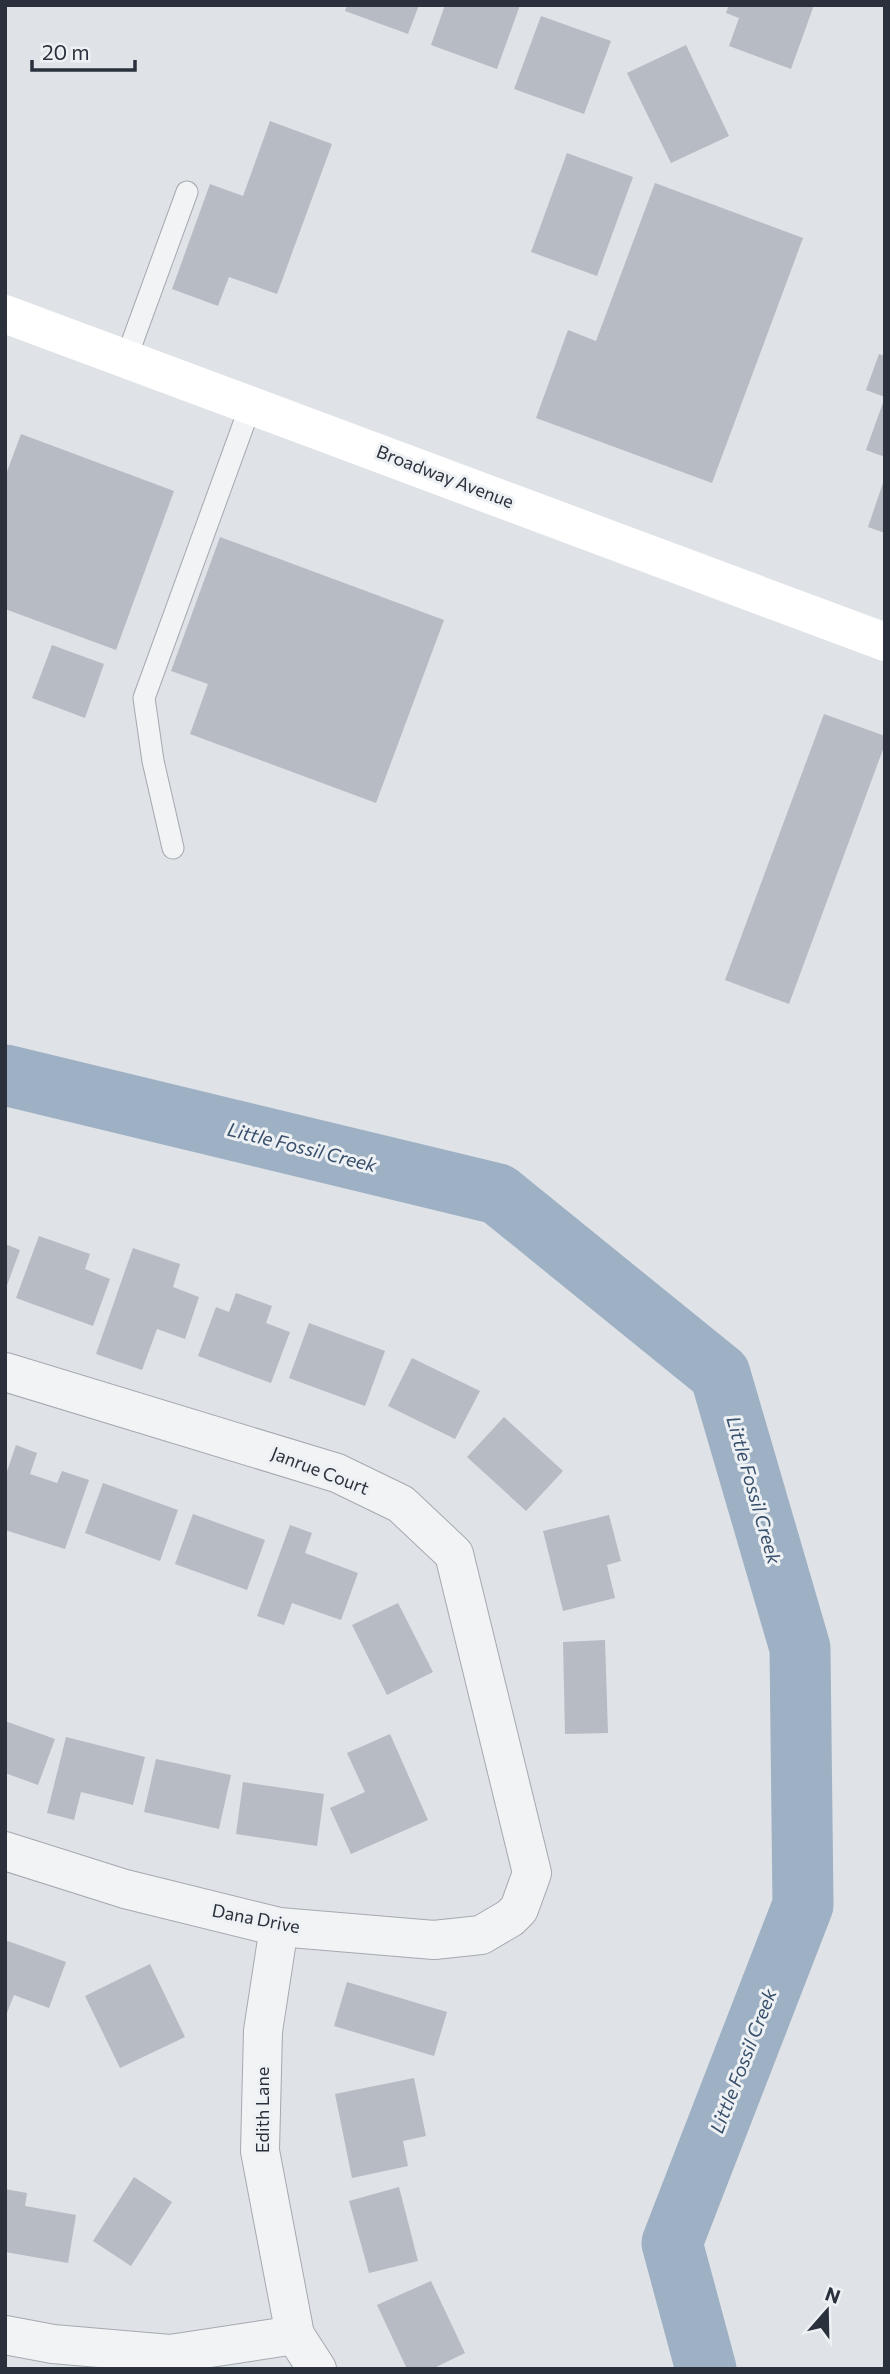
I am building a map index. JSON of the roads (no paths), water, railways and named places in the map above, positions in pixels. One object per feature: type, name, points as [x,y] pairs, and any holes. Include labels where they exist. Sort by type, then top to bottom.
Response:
[{"type":"main road","name":"Broadway Avenue","points":[[5,314],[885,642]]},
{"type":"street","name":"Janrue Court","points":[[5,1371],[337,1473],[401,1504],[454,1553],[532,1873],[519,1909],[510,1918]]},
{"type":"street","name":"Dana Drive","points":[[5,1851],[125,1889],[279,1927],[434,1940],[481,1935],[510,1918]]},
{"type":"street","name":"Edith Lane","points":[[279,1927],[263,2031],[260,2151],[295,2334],[317,2369]]},
{"type":"street","points":[[5,2335],[53,2344],[170,2354],[295,2334]]},
{"type":"lane","points":[[126,359],[187,192]]},
{"type":"lane","points":[[173,848],[153,761],[144,698],[251,404]]},
{"type":"waterway","name":"Little Fossil Creek","points":[[5,1075],[498,1194],[720,1374],[800,1648],[803,1905],[672,2243],[706,2369]]}]
